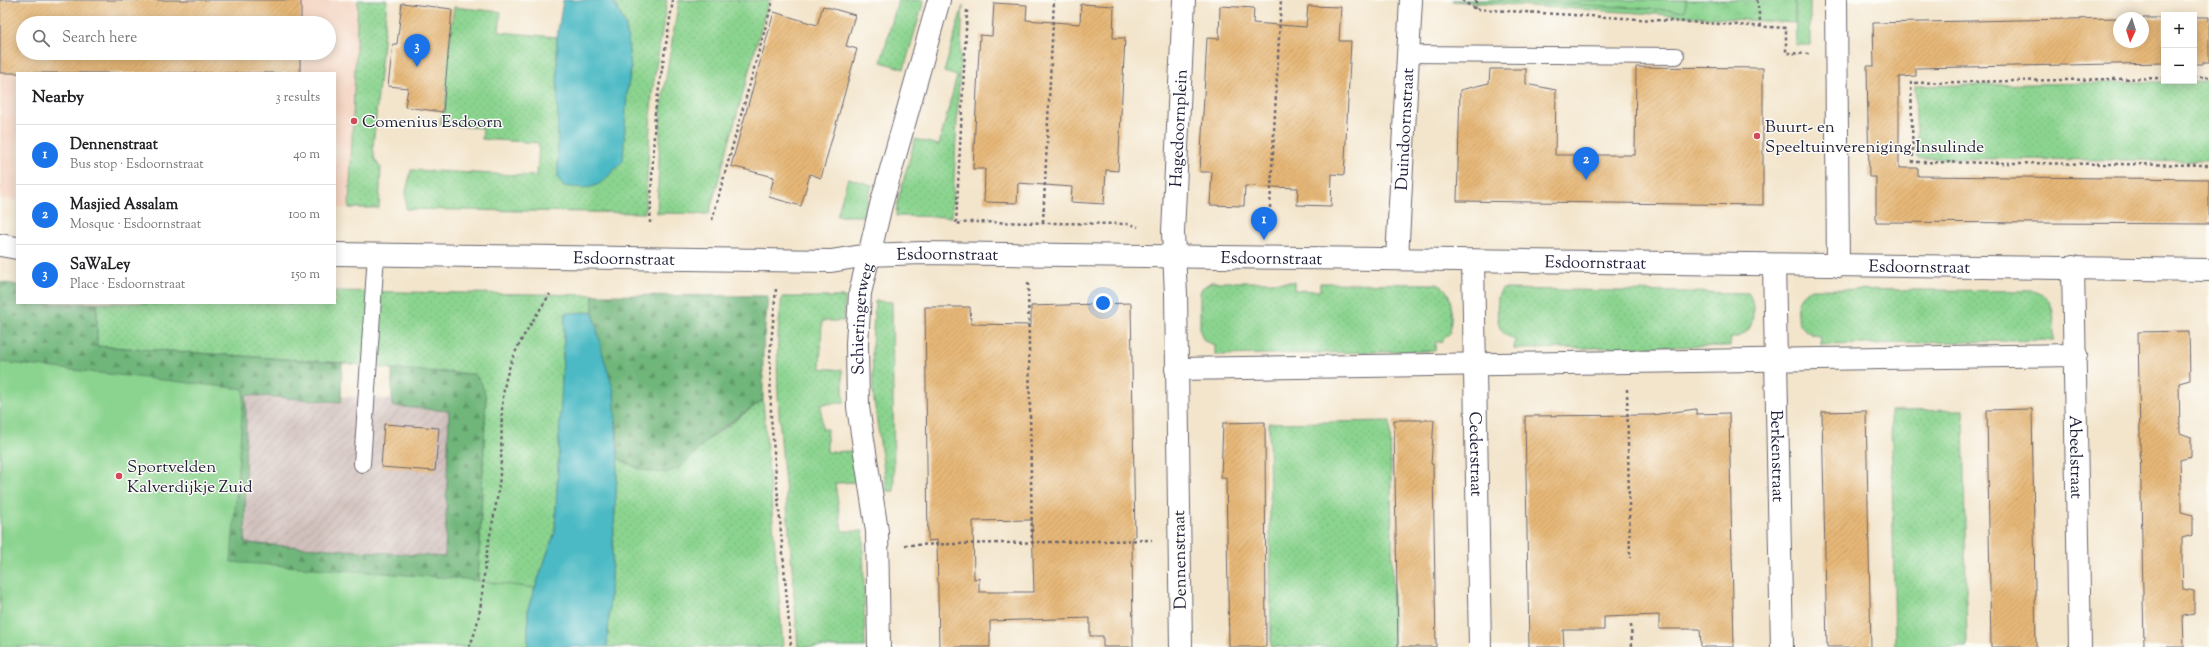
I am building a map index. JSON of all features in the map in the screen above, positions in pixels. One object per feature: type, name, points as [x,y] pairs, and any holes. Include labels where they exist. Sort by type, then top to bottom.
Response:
[{"type":"street","name":"Schieringerweg","points":[[879,647],[877,531],[858,407],[856,376],[860,293],[868,255],[939,0]]},
{"type":"street","name":"Hagedoornplein","points":[[1174,256],[1173,232],[1184,0]]},
{"type":"street","name":"Duindoornstraat","points":[[1397,259],[1411,0]]},
{"type":"street","points":[[1836,0],[1838,266]]},
{"type":"street","points":[[0,245],[16,248]]},
{"type":"street","name":"Esdoornstraat","points":[[336,254],[831,261],[868,255],[922,253],[1838,266],[2073,267],[2209,270]]},
{"type":"street","name":"Dennenstraat","points":[[1174,256],[1181,647]]},
{"type":"street","name":"Cederstraat","points":[[1473,261],[1480,647]]},
{"type":"street","name":"Berkenstraat","points":[[1774,265],[1782,647]]},
{"type":"street","name":"Abeelstraat","points":[[2073,267],[2076,355],[2080,647]]},
{"type":"street","points":[[1176,369],[1475,366],[2076,355]]},
{"type":"lane","points":[[1408,54],[1676,56]]},
{"type":"lane","points":[[362,464],[376,254]]},
{"type":"path","points":[[650,223],[654,113],[673,0]]},
{"type":"path","points":[[712,220],[773,0]]},
{"type":"path","points":[[1043,222],[1054,0]]},
{"type":"path","points":[[1269,226],[1281,0]]},
{"type":"path","points":[[1462,0],[1475,9],[1786,28],[1786,53],[1810,54]]},
{"type":"path","points":[[1475,9],[1476,0]]},
{"type":"path","points":[[1757,0],[1761,27]]},
{"type":"path","points":[[967,8],[956,224],[970,222],[1130,224],[1144,229]]},
{"type":"path","points":[[2197,77],[2209,77]]},
{"type":"path","points":[[2161,78],[1911,83],[1913,162],[2209,165]]},
{"type":"path","points":[[777,284],[770,355],[771,417],[791,647]]},
{"type":"path","points":[[1028,284],[1032,542]]},
{"type":"path","points":[[469,647],[477,624],[486,556],[497,500],[500,472],[501,430],[507,376],[521,340],[550,294]]},
{"type":"path","points":[[1627,389],[1630,558]]},
{"type":"path","points":[[908,544],[1152,540]]},
{"type":"path","points":[[1631,625],[1632,647]]},
{"type":"shaded area","name":"Comenius Esdoorn","points":[[0,0],[384,0],[367,208],[336,208],[336,72],[16,72],[16,200],[0,198]]},
{"type":"shaded area","points":[[244,389],[476,406],[463,579],[231,562]]},
{"type":"green space","points":[[358,0],[387,0],[373,147],[375,160],[381,168],[379,208],[349,208]]},
{"type":"green space","points":[[613,0],[667,0],[652,93],[645,213],[406,209],[406,192],[411,170],[537,176],[539,143],[482,139],[483,128],[440,125],[442,113],[444,113],[447,87],[443,86],[454,7],[501,12],[499,32],[557,37],[558,178],[627,92],[631,69],[626,26]]},
{"type":"green space","points":[[679,0],[769,0],[709,214],[657,213],[661,107]]},
{"type":"green space","points":[[898,0],[924,0],[904,69],[881,62]]},
{"type":"green space","points":[[1499,0],[1686,0],[1685,11]]},
{"type":"green space","points":[[1795,0],[1810,0],[1810,45],[1796,45]]},
{"type":"green space","points":[[1795,0],[1795,23],[1453,1]]},
{"type":"green space","points":[[963,5],[952,217],[896,216],[897,204],[915,139],[939,145],[957,76],[944,72]]},
{"type":"green space","points":[[2197,81],[2209,81],[2209,161],[1917,158],[1915,86],[2161,82],[2161,84],[2197,84]]},
{"type":"green space","points":[[848,178],[872,185],[863,216],[837,216]]},
{"type":"green space","points":[[0,282],[16,285],[16,304],[97,304],[97,346],[342,363],[341,402],[246,395],[245,543],[445,557],[449,411],[392,406],[392,369],[474,374],[481,382],[486,397],[477,607],[289,607],[0,407]]},
{"type":"green space","points":[[1211,282],[1294,282],[1294,290],[1320,291],[1320,283],[1437,284],[1443,287],[1450,298],[1450,333],[1442,341],[1436,342],[1435,351],[1215,355],[1215,345],[1204,341],[1200,331],[1200,293],[1202,288]]},
{"type":"green space","points":[[1502,289],[1748,293],[1752,303],[1753,317],[1751,326],[1745,333],[1731,338],[1730,346],[1514,349],[1515,340],[1503,332],[1500,328],[1497,314],[1498,297]]},
{"type":"green space","points":[[1812,289],[2033,291],[2047,298],[2050,303],[2054,317],[2054,340],[1821,345],[1820,336],[1811,334],[1804,329],[1799,322],[1797,315],[1799,299],[1804,293]]},
{"type":"green space","points":[[336,291],[593,295],[593,312],[565,313],[555,532],[528,608],[528,647],[437,647],[410,628],[385,620],[189,605],[150,586],[132,575],[46,509],[0,480],[0,407],[94,415],[161,429],[202,442],[197,601],[455,616],[472,614],[477,607],[486,397],[481,382],[474,374],[392,369],[342,363],[96,346],[97,304],[336,304]]},
{"type":"green space","points":[[593,295],[768,296],[763,349],[763,400],[708,439],[684,464],[677,469],[668,472],[651,472],[618,458],[617,425],[593,312]]},
{"type":"green space","points":[[782,297],[845,297],[844,321],[822,321],[820,368],[842,370],[844,403],[821,404],[822,429],[827,429],[827,452],[851,451],[857,482],[835,483],[842,531],[863,531],[865,647],[798,647],[778,390],[777,367],[779,320]]},
{"type":"green space","points":[[875,301],[892,302],[894,491],[887,491],[873,394],[872,346]]},
{"type":"green space","name":"Sportvelden Kalverdijkje Zuid","points":[[0,362],[244,389],[231,562],[463,579],[535,588],[528,608],[528,647],[0,647]]},
{"type":"green space","points":[[763,400],[783,647],[607,647],[618,458],[634,467],[653,472],[683,465],[708,440]]},
{"type":"green space","points":[[1963,410],[1967,647],[1895,647],[1891,411]]},
{"type":"green space","points":[[1390,421],[1394,647],[1271,647],[1269,423]]},
{"type":"water","points":[[563,0],[613,0],[626,26],[631,69],[627,92],[623,161],[603,181],[592,187],[584,188],[563,186],[558,178],[557,37]]},
{"type":"water","points":[[593,312],[602,352],[614,392],[618,458],[607,647],[528,647],[528,608],[555,532],[565,313]]},
{"type":"building","points":[[0,0],[301,0],[301,16],[16,16],[16,60],[300,60],[300,72],[0,73]]},
{"type":"building","points":[[402,3],[452,9],[443,112],[405,107],[408,88],[388,86],[393,44],[397,44]]},
{"type":"building","points":[[994,3],[1027,5],[1026,20],[1080,24],[1081,4],[1114,6],[1113,38],[1125,38],[1118,171],[1106,170],[1104,204],[1071,202],[1072,187],[1018,183],[1017,203],[984,202],[985,169],[973,169],[978,69],[980,35],[992,36]]},
{"type":"building","points":[[823,6],[855,15],[846,46],[857,49],[821,178],[810,174],[801,206],[769,197],[774,177],[731,166],[774,12],[817,25]]},
{"type":"building","points":[[1220,6],[1254,8],[1253,23],[1306,27],[1308,6],[1341,7],[1339,41],[1351,41],[1344,175],[1332,174],[1331,206],[1297,205],[1298,188],[1245,186],[1244,206],[1210,205],[1212,172],[1200,172],[1207,38],[1219,39]]},
{"type":"building","points":[[2197,17],[2209,17],[2209,62],[2203,62],[2203,64],[2197,64]]},
{"type":"building","points":[[2113,18],[2113,48],[2149,48],[2149,18],[2161,18],[2161,63],[1916,68],[1916,76],[1899,77],[1899,168],[1918,168],[1918,176],[2209,179],[2209,224],[1876,222],[1876,177],[1869,177],[1867,66],[1874,66],[1873,23]]},
{"type":"building","points":[[1636,67],[1763,68],[1763,205],[1457,201],[1460,90],[1489,83],[1490,69],[1526,69],[1526,84],[1556,90],[1555,155],[1635,155]]},
{"type":"building","points":[[1131,303],[1135,537],[1132,537],[1133,647],[1103,647],[1103,636],[1090,636],[1090,618],[990,621],[990,647],[939,647],[937,540],[928,541],[925,307],[970,307],[971,324],[1031,325],[1031,306]],"holes":[[[1032,520],[1034,592],[979,592],[979,578],[974,579],[973,521]]]},
{"type":"building","points":[[2189,331],[2190,380],[2179,383],[2180,433],[2191,437],[2191,457],[2180,460],[2181,512],[2193,515],[2193,535],[2182,538],[2183,589],[2194,591],[2194,614],[2183,616],[2184,647],[2144,647],[2138,332]]},
{"type":"building","points":[[1696,409],[1696,414],[1729,413],[1734,647],[1701,647],[1700,629],[1659,629],[1659,615],[1604,617],[1604,630],[1563,630],[1564,647],[1529,647],[1525,416],[1652,415]]},
{"type":"building","points":[[2032,409],[2036,647],[1991,647],[1987,410]]},
{"type":"building","points":[[1866,411],[1871,647],[1827,647],[1822,412]]},
{"type":"building","points":[[1394,420],[1434,420],[1431,464],[1433,464],[1436,647],[1398,647]]},
{"type":"building","points":[[1265,422],[1266,647],[1229,647],[1226,478],[1221,478],[1223,423]]},
{"type":"building","points":[[384,424],[439,428],[435,471],[381,467]]},
{"type":"place","name":"SaWaLey","points":[[417,67]]},
{"type":"place","name":"Comenius Esdoorn","points":[[354,121]]},
{"type":"place","name":"Buurt- en Speeltuinvereniging Insulinde","points":[[1757,136]]},
{"type":"place","name":"Masjied Assalam","points":[[1586,180]]},
{"type":"place","name":"Dennenstraat","points":[[1264,240]]},
{"type":"place","name":"Sportvelden Kalverdijkje Zuid","points":[[119,476]]}]
